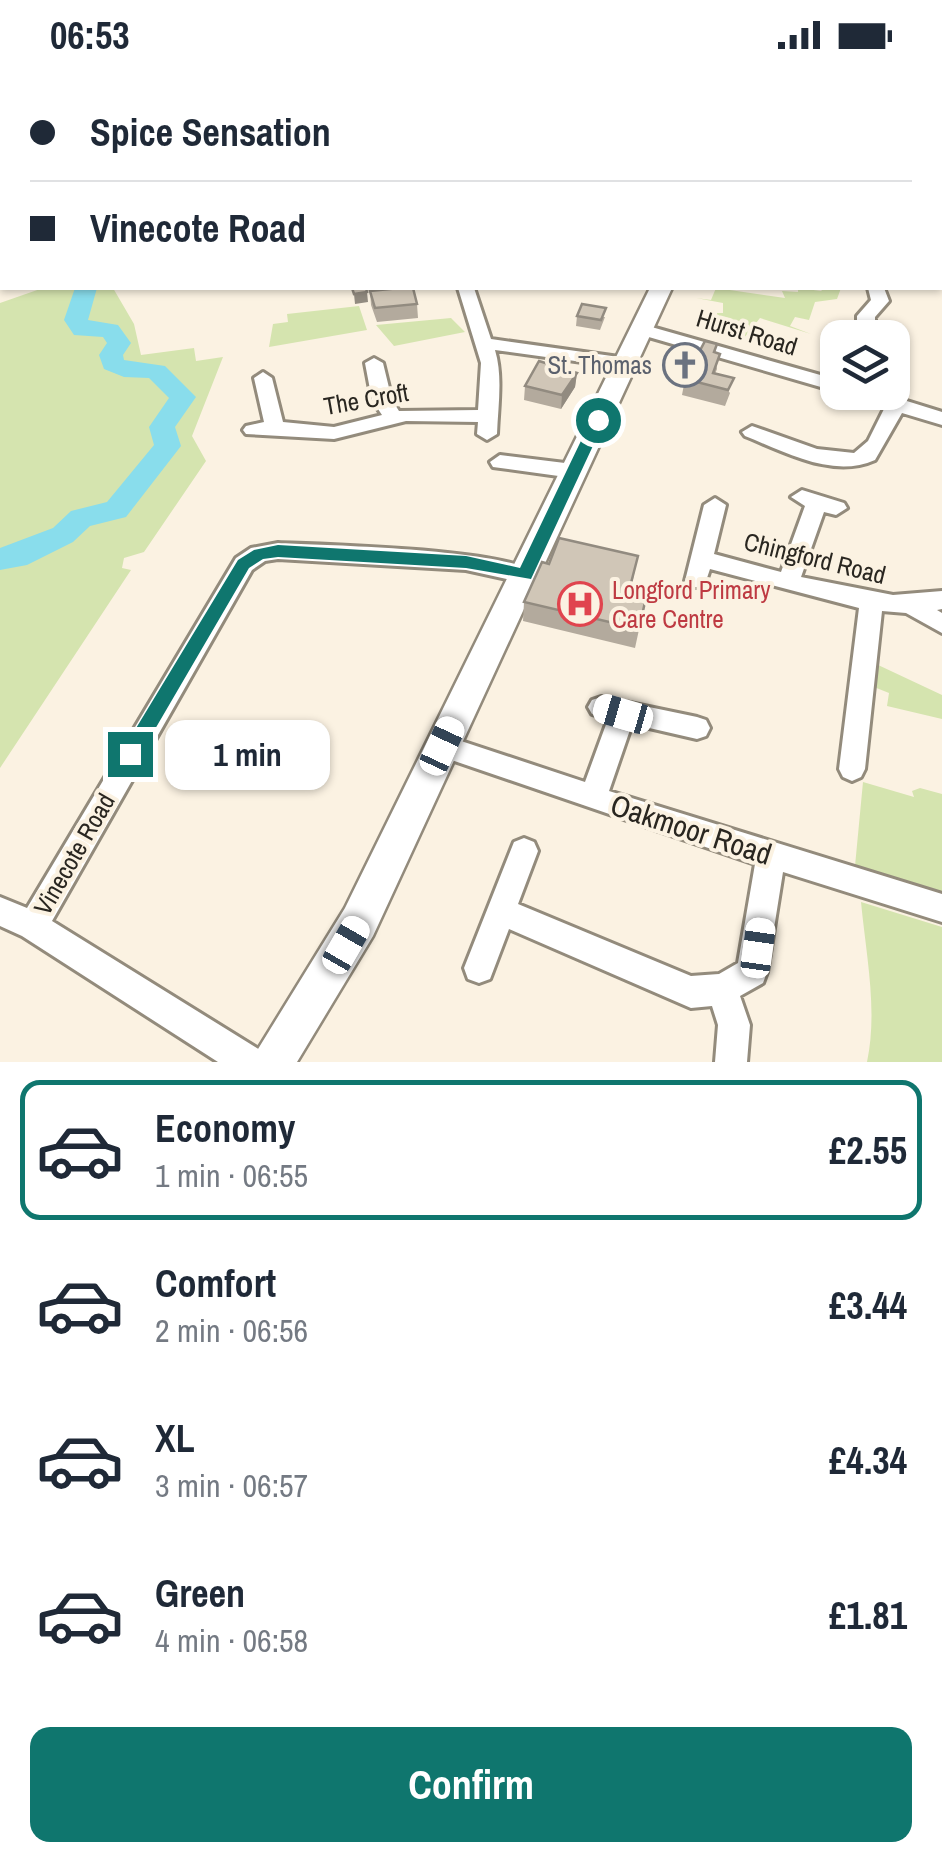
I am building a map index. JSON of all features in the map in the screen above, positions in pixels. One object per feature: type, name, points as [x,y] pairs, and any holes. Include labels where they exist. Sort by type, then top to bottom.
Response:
[{"type":"main road","points":[[272,1062],[360,922],[660,290]]},
{"type":"street","points":[[467,290],[486,345],[626,362]]},
{"type":"street","points":[[866,320],[880,302],[877,290]]},
{"type":"street","name":"Hurst Road","points":[[641,329],[820,381]]},
{"type":"street","name":"The Croft","points":[[253,430],[275,427],[334,434],[394,418],[428,414],[488,425],[492,381],[486,345]]},
{"type":"street","points":[[356,376],[375,368],[382,400],[394,418]]},
{"type":"street","points":[[272,384],[275,427]]},
{"type":"street","points":[[910,409],[942,418]]},
{"type":"street","points":[[752,432],[827,458],[855,460],[868,454],[893,410]]},
{"type":"street","points":[[500,462],[573,471]]},
{"type":"street","points":[[789,580],[818,502]]},
{"type":"street","name":"Chingford Road","points":[[715,505],[700,570],[789,580],[914,608],[942,624]]},
{"type":"street","name":"Vinecote Road","points":[[33,926],[244,564],[259,554],[278,551],[466,562],[525,575]]},
{"type":"street","name":"Chingford Road","points":[[914,608],[942,600]]},
{"type":"street","points":[[852,768],[870,601]]},
{"type":"street","points":[[593,798],[612,711],[703,731]]},
{"type":"street","name":"Oakmoor Road","points":[[442,746],[771,856],[942,908]]},
{"type":"street","points":[[479,968],[524,851]]},
{"type":"street","points":[[499,910],[672,986],[690,992],[722,990],[752,972],[771,856]]},
{"type":"street","name":"Vinecote Road","points":[[0,911],[33,926],[248,1062]]},
{"type":"street","points":[[722,990],[734,1025],[731,1062]]},
{"type":"green space","points":[[37,290],[114,290],[134,324],[141,355],[194,348],[196,361],[223,357],[192,436],[206,461],[144,552],[124,558],[122,568],[131,570],[0,768],[0,303]]},
{"type":"green space","points":[[715,290],[785,298],[782,291],[840,290],[837,299],[815,302],[809,320],[795,317],[790,326],[811,334],[760,318],[745,337],[721,328],[723,321],[717,319],[717,313],[723,313],[723,303],[696,298],[711,300]]},
{"type":"green space","points":[[359,306],[367,330],[269,347],[273,324],[288,322],[287,314]]},
{"type":"green space","points":[[451,318],[465,332],[394,346],[376,325]]},
{"type":"green space","points":[[876,664],[942,695],[942,719],[887,706],[889,693],[874,687]]},
{"type":"green space","points":[[863,782],[914,797],[912,791],[920,788],[942,794],[942,894],[855,866]]},
{"type":"green space","points":[[861,902],[942,927],[942,1062],[867,1062],[871,1002]]},
{"type":"building","points":[[414,290],[417,304],[375,308],[370,291]]},
{"type":"building","points":[[582,304],[606,308],[601,320],[577,316]]},
{"type":"building","points":[[705,341],[717,344],[714,352],[720,354],[713,373],[734,378],[728,390],[685,379]]},
{"type":"building","points":[[539,361],[577,373],[562,395],[525,386]]},
{"type":"building","name":"Longford Primary Care Centre","points":[[559,538],[638,556],[631,583],[645,586],[639,629],[524,602],[542,562],[549,564]]},
{"type":"waterway","points":[[0,559],[16,557],[63,535],[81,518],[116,510],[168,446],[162,427],[183,397],[156,371],[124,370],[113,364],[111,355],[119,343],[110,330],[82,330],[76,320],[85,290]]},
{"type":"place","name":"St. Thomas","points":[[685,365]]},
{"type":"place","name":"Longford Primary Care Centre","points":[[580,604]]},
{"type":"route","points":[[130,754],[244,564],[259,554],[278,551],[466,562],[525,575],[598,420]]}]
